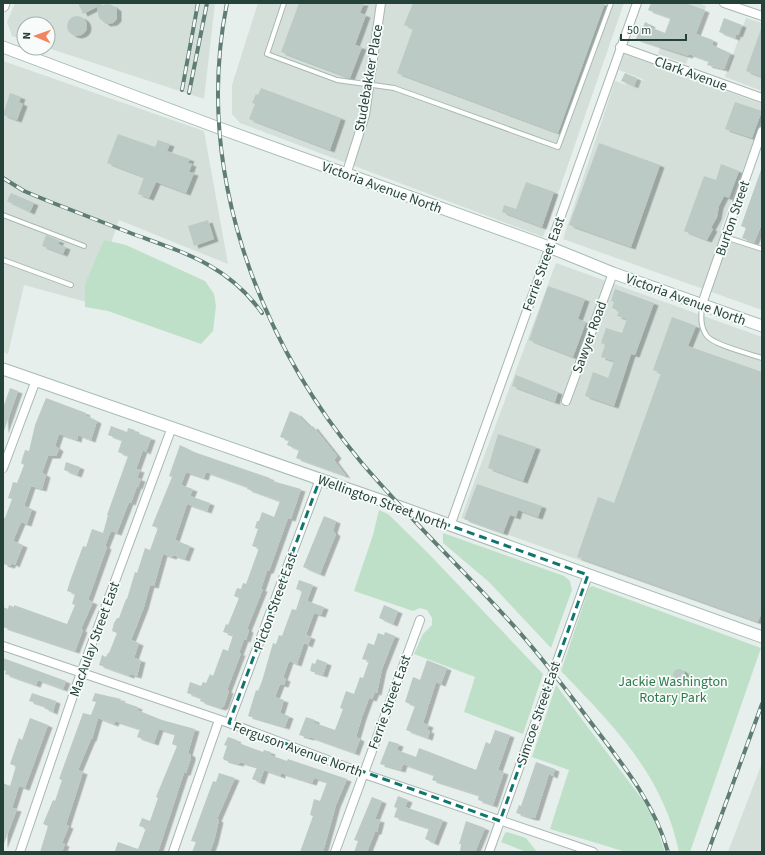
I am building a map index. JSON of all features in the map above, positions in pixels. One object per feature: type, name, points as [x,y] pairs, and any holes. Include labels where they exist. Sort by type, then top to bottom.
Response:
[{"type":"main road","name":"Victoria Avenue North","points":[[3,47],[346,175],[549,247],[613,273],[762,326]]},
{"type":"main road","name":"Wellington Street North","points":[[3,368],[320,479],[762,637]]},
{"type":"street","name":"Studebakker Place","points":[[346,175],[365,115],[381,3]]},
{"type":"street","name":"Ferrie Street East","points":[[450,526],[637,3]]},
{"type":"street","points":[[724,3],[746,7],[762,16]]},
{"type":"street","name":"Clark Avenue","points":[[620,47],[762,98]]},
{"type":"street","name":"Burton Street","points":[[702,304],[762,131]]},
{"type":"street","name":"Sawyer Road","points":[[566,401],[613,273]]},
{"type":"street","points":[[3,468],[36,380]]},
{"type":"street","name":"MacAulay Street East","points":[[20,852],[81,674],[172,427]]},
{"type":"street","name":"Picton Street East","points":[[229,724],[320,479]]},
{"type":"street","name":"Simcoe Street East","points":[[489,852],[573,612],[588,575]]},
{"type":"street","name":"Ferrie Street East","points":[[335,852],[420,620]]},
{"type":"street","name":"Ferguson Avenue North","points":[[3,646],[81,674],[219,720],[500,821],[593,852]]},
{"type":"street","points":[[173,852],[219,720]]},
{"type":"lane","points":[[284,3],[267,54],[337,80],[394,88],[558,147],[611,3]]},
{"type":"lane","points":[[3,215],[84,246]]},
{"type":"lane","points":[[725,237],[762,249]]},
{"type":"lane","points":[[3,260],[71,285]]},
{"type":"lane","points":[[702,304],[701,322],[707,336],[729,348],[762,358]]},
{"type":"highlighted area","points":[[320,479],[588,575],[500,821],[229,723]]},
{"type":"shaded area","points":[[15,3],[215,3],[204,99],[56,51],[56,16],[16,16],[16,37],[12,36],[7,22]]},
{"type":"shaded area","points":[[258,3],[624,3],[543,237],[240,123],[232,114],[232,85]]},
{"type":"shaded area","points":[[675,3],[698,3],[706,6],[686,64],[658,54]]},
{"type":"shaded area","points":[[746,18],[762,23],[762,91],[725,77]]},
{"type":"shaded area","points":[[624,54],[762,104],[762,119],[720,231],[762,246],[762,310],[563,239],[615,81],[639,89],[643,79],[619,70]]},
{"type":"shaded area","points":[[3,61],[204,131],[228,264],[119,220],[90,303],[24,285],[8,354],[3,352]]},
{"type":"shaded area","points":[[556,263],[762,337],[762,625],[461,518]]},
{"type":"shaded area","points":[[762,763],[762,852],[728,852]]},
{"type":"green space","points":[[104,240],[126,245],[205,281],[214,294],[216,306],[213,331],[201,344],[108,311],[85,307],[85,284]]},
{"type":"green space","points":[[379,510],[388,514],[427,552],[543,674],[523,734],[464,712],[475,677],[414,654],[423,634],[432,625],[432,618],[427,610],[420,608],[413,611],[354,591],[373,535]]},
{"type":"green space","points":[[443,533],[564,576],[570,581],[572,590],[551,648],[489,582],[443,543]]},
{"type":"green space","name":"Jackie Washington Rotary Park","points":[[592,586],[761,648],[690,852],[679,852],[672,824],[661,799],[649,775],[634,753],[600,712],[561,671],[589,588]]},
{"type":"green space","points":[[556,685],[645,803],[654,819],[665,852],[626,852],[550,829],[569,770],[532,757]]},
{"type":"green space","points":[[507,832],[526,838],[537,852],[526,852],[501,842],[505,833]]},
{"type":"building","points":[[78,3],[105,3],[83,14]]},
{"type":"building","points":[[299,3],[364,3],[360,13],[366,15],[355,45],[362,47],[350,78],[281,52]]},
{"type":"building","points":[[413,3],[605,3],[558,133],[397,73],[413,29],[404,25]]},
{"type":"building","points":[[651,3],[685,3],[705,10],[696,34],[713,40],[712,45],[730,53],[724,69],[707,65],[709,61],[689,54],[688,56],[636,39],[641,26],[643,27],[645,22],[651,25],[650,27],[665,33],[671,18],[648,10]]},
{"type":"building","points":[[106,4],[112,5],[117,9],[117,19],[113,23],[106,24],[99,18],[97,8]]},
{"type":"building","points":[[77,16],[84,19],[87,26],[84,33],[77,36],[70,33],[67,26],[70,19]]},
{"type":"building","points":[[724,18],[742,25],[738,35],[736,34],[735,38],[719,32]]},
{"type":"building","points":[[762,29],[762,77],[746,71]]},
{"type":"building","points":[[625,73],[637,78],[634,86],[621,81]]},
{"type":"building","points":[[261,88],[341,118],[330,150],[249,119],[255,104],[252,103],[256,94],[258,95]]},
{"type":"building","points":[[10,93],[21,97],[19,102],[23,104],[17,120],[3,115]]},
{"type":"building","points":[[735,102],[762,111],[752,138],[725,129]]},
{"type":"building","points":[[118,134],[155,147],[158,140],[170,144],[167,151],[190,159],[188,163],[192,164],[189,172],[194,173],[186,193],[156,182],[149,198],[138,194],[144,177],[107,163]]},
{"type":"building","points":[[599,143],[660,165],[631,247],[569,225]]},
{"type":"building","points":[[721,164],[739,171],[729,198],[724,196],[719,206],[717,217],[711,228],[713,229],[707,240],[684,231],[704,176],[716,180]]},
{"type":"building","points":[[761,170],[762,223],[754,243],[742,238],[746,228],[741,226]]},
{"type":"building","points":[[526,182],[554,192],[542,227],[502,212],[504,205],[516,209]]},
{"type":"building","points":[[11,193],[34,203],[30,212],[7,201]]},
{"type":"building","points":[[208,220],[214,239],[194,246],[188,226]]},
{"type":"building","points":[[46,235],[60,241],[58,244],[66,247],[63,254],[42,246]]},
{"type":"building","points":[[548,286],[585,299],[578,319],[586,322],[573,357],[529,340]]},
{"type":"building","points":[[615,289],[654,303],[635,355],[631,354],[614,406],[585,396],[593,372],[608,378],[614,361],[601,357],[605,345],[601,343],[606,328],[622,333],[627,319],[617,316],[619,311],[612,308],[614,302],[611,301]]},
{"type":"building","points":[[672,317],[696,326],[688,346],[762,372],[762,612],[758,622],[577,557],[598,497],[614,503],[661,373],[653,370]]},
{"type":"building","points":[[516,375],[558,392],[555,402],[512,386]]},
{"type":"building","points":[[10,388],[18,391],[4,431],[3,408]]},
{"type":"building","points":[[46,398],[86,413],[85,415],[97,421],[91,440],[78,435],[77,440],[59,434],[55,446],[59,449],[56,456],[48,456],[42,473],[46,475],[42,489],[31,486],[24,506],[32,509],[27,524],[21,522],[13,541],[23,545],[15,565],[12,563],[10,566],[3,564],[3,517],[5,518],[12,499],[8,498],[13,482],[17,483],[24,465],[21,463],[25,450],[29,451],[35,425]]},
{"type":"building","points":[[290,411],[297,414],[311,428],[313,426],[337,456],[334,460],[346,476],[296,458],[299,450],[287,445],[289,440],[280,437]]},
{"type":"building","points":[[111,426],[127,432],[128,428],[135,430],[134,432],[151,438],[146,452],[143,450],[136,469],[140,470],[137,478],[141,479],[138,487],[137,486],[131,503],[129,502],[117,533],[111,531],[105,546],[107,547],[88,600],[93,602],[81,629],[83,630],[75,651],[3,627],[3,607],[8,609],[9,605],[14,607],[14,605],[67,624],[75,605],[72,604],[75,594],[67,591],[70,581],[83,546],[86,547],[92,529],[103,533],[107,515],[128,456],[118,452],[122,440],[108,435]]},
{"type":"building","points":[[498,434],[536,447],[523,481],[488,468]]},
{"type":"building","points":[[180,445],[194,452],[270,478],[269,480],[301,489],[291,519],[288,518],[269,571],[267,571],[261,589],[263,589],[247,629],[249,630],[246,640],[244,639],[239,653],[241,653],[227,690],[229,691],[224,706],[221,708],[200,701],[201,698],[187,693],[190,682],[201,686],[203,682],[206,683],[210,674],[213,676],[223,649],[228,651],[233,635],[223,632],[226,624],[228,625],[239,598],[234,596],[237,588],[241,589],[243,583],[246,584],[259,548],[252,546],[258,529],[255,528],[257,521],[259,521],[262,512],[274,517],[280,501],[247,489],[248,487],[206,472],[204,478],[186,472],[181,485],[193,489],[190,496],[210,503],[207,511],[187,504],[175,540],[190,546],[185,559],[173,555],[172,557],[163,554],[154,586],[150,585],[144,607],[131,640],[139,643],[134,658],[141,660],[137,676],[130,674],[130,676],[99,665],[102,655],[106,657],[109,653],[117,633],[112,631],[114,623],[117,618],[119,618],[127,599],[135,572],[137,573],[145,548],[150,550],[158,528],[152,526],[172,477],[169,476]]},
{"type":"building","points":[[66,462],[80,467],[77,475],[64,470]]},
{"type":"building","points":[[477,484],[542,506],[538,517],[518,510],[516,517],[510,515],[503,533],[464,519]]},
{"type":"building","points":[[324,516],[336,521],[333,531],[336,534],[320,574],[303,567]]},
{"type":"building","points":[[299,580],[313,585],[307,601],[324,607],[321,615],[314,613],[306,635],[311,637],[308,645],[304,643],[297,664],[289,661],[283,678],[286,679],[284,685],[280,684],[275,697],[284,700],[280,713],[289,716],[285,727],[248,716],[256,690],[258,691],[262,681],[273,643],[276,644],[279,635],[282,636],[292,609],[296,610],[302,591],[296,589]]},
{"type":"building","points":[[384,605],[398,611],[393,624],[379,618]]},
{"type":"building","points":[[385,632],[395,636],[382,669],[377,693],[375,692],[372,699],[369,698],[362,717],[356,737],[360,739],[355,753],[310,737],[299,735],[306,717],[315,720],[315,723],[335,730],[343,709],[340,708],[346,691],[354,694],[360,677],[363,678],[369,661],[362,659],[368,643],[374,645],[378,633],[384,635]]},
{"type":"building","points":[[3,658],[66,681],[63,689],[38,680],[36,685],[5,674],[6,671],[3,670]]},
{"type":"building","points":[[317,659],[327,663],[323,675],[310,671],[312,663],[315,664]]},
{"type":"building","points":[[427,660],[447,668],[441,684],[436,682],[423,723],[429,725],[427,730],[430,731],[428,738],[406,730],[415,706],[405,702],[413,677],[420,680]]},
{"type":"building","points":[[677,669],[681,669],[685,675],[681,681],[677,681],[673,677],[673,673]]},
{"type":"building","points":[[32,693],[56,701],[53,712],[44,708],[45,706],[29,701]]},
{"type":"building","points":[[95,693],[121,699],[120,701],[138,707],[137,710],[162,720],[195,729],[188,753],[191,755],[191,758],[186,773],[184,773],[158,852],[115,851],[118,842],[138,849],[146,828],[139,826],[142,818],[150,821],[158,798],[156,797],[177,746],[172,744],[175,734],[159,729],[154,743],[137,737],[140,729],[115,721],[114,724],[98,718],[92,739],[78,770],[83,772],[66,825],[69,826],[62,843],[65,844],[62,852],[40,852],[48,826],[43,824],[53,800],[55,801],[62,780],[59,779],[83,713],[91,715],[96,702],[92,701]]},
{"type":"building","points":[[30,718],[48,725],[25,788],[19,786],[12,808],[17,809],[3,846],[3,783],[10,786],[16,766],[10,764],[19,738],[22,740]]},
{"type":"building","points":[[495,730],[510,735],[498,770],[504,772],[493,805],[478,800],[479,795],[432,780],[434,775],[403,764],[401,770],[380,764],[389,741],[399,744],[397,750],[416,757],[419,748],[476,770],[486,742],[490,744]]},
{"type":"building","points":[[228,737],[237,740],[236,742],[263,752],[264,750],[271,752],[270,755],[287,761],[288,759],[347,779],[336,805],[323,852],[300,852],[313,816],[310,815],[314,799],[320,801],[327,782],[314,778],[312,783],[281,773],[281,776],[264,770],[260,782],[252,779],[257,767],[240,762],[239,764],[224,760],[223,758],[227,746],[224,745]]},
{"type":"building","points":[[536,762],[555,769],[553,776],[549,774],[535,818],[532,818],[516,813],[519,805],[521,806]]},
{"type":"building","points":[[219,773],[235,778],[217,819],[219,820],[214,841],[210,852],[192,852],[196,842],[191,841],[213,781],[216,782]]},
{"type":"building","points":[[398,796],[408,800],[405,807],[443,820],[434,843],[425,839],[429,828],[394,817],[397,808],[394,807]]},
{"type":"building","points":[[372,797],[382,801],[375,819],[380,820],[377,832],[375,832],[367,852],[354,852],[358,841],[354,840]]},
{"type":"building","points":[[466,821],[485,828],[475,852],[460,852],[461,844],[459,844]]},
{"type":"railway","points":[[182,90],[198,3]]},
{"type":"railway","points":[[189,93],[207,3]]},
{"type":"railway","points":[[227,3],[219,65],[219,126],[227,187],[242,247],[264,305],[291,360],[324,413],[361,462],[400,506],[521,634],[566,689],[631,776],[653,813],[668,852]]},
{"type":"railway","points":[[3,178],[24,191],[188,255],[204,263],[235,283],[262,313]]},
{"type":"railway","points":[[708,852],[762,704]]}]
